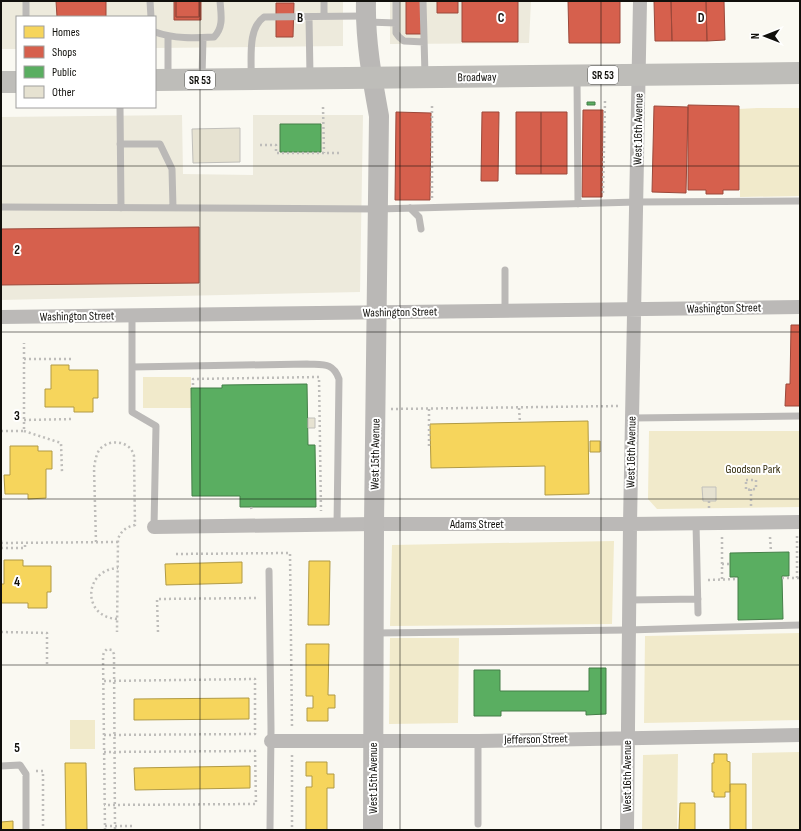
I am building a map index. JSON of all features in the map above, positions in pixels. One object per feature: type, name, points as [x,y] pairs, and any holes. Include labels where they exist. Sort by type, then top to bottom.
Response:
[{"type":"main road","name":"West 15th Avenue","points":[[366,13],[372,78],[379,116],[373,633],[373,830]]},
{"type":"main road","name":"Broadway","points":[[161,80],[800,73]]},
{"type":"main road","points":[[1,82],[16,82]]},
{"type":"street","name":"West 16th Avenue","points":[[627,830],[628,630],[640,1]]},
{"type":"street","name":"Washington Street","points":[[1,317],[800,307]]},
{"type":"street","name":"Adams Street","points":[[154,527],[337,524],[630,524],[800,522]]},
{"type":"street","name":"Jefferson Street","points":[[271,741],[478,740],[800,735]]},
{"type":"lane","points":[[26,1],[26,16]]},
{"type":"lane","points":[[150,1],[151,16]]},
{"type":"lane","points":[[156,32],[168,36],[214,38],[219,32],[221,25],[220,1]]},
{"type":"lane","points":[[324,1],[324,16]]},
{"type":"lane","points":[[396,1],[396,33],[404,41],[424,42]]},
{"type":"lane","points":[[423,1],[425,77]]},
{"type":"lane","points":[[251,79],[252,41],[255,26],[258,21],[264,17],[309,17],[366,13],[396,23]]},
{"type":"lane","points":[[309,17],[310,78]]},
{"type":"lane","points":[[161,80],[168,36]]},
{"type":"lane","points":[[202,80],[203,38]]},
{"type":"lane","points":[[577,76],[578,204]]},
{"type":"lane","points":[[120,108],[121,208]]},
{"type":"lane","points":[[120,144],[160,144],[172,170],[173,208]]},
{"type":"lane","points":[[1,207],[378,209],[637,202],[800,201]]},
{"type":"lane","points":[[410,208],[419,217],[421,229]]},
{"type":"lane","points":[[505,270],[505,311]]},
{"type":"lane","points":[[132,316],[132,412],[156,426],[154,527]]},
{"type":"lane","points":[[132,367],[308,364],[329,365],[336,372],[339,379],[337,524]]},
{"type":"lane","points":[[632,418],[800,416]]},
{"type":"lane","points":[[696,523],[698,613]]},
{"type":"lane","points":[[270,571],[270,830]]},
{"type":"lane","points":[[629,600],[698,599]]},
{"type":"lane","points":[[373,633],[628,630],[800,625]]},
{"type":"lane","points":[[478,740],[478,824]]},
{"type":"lane","points":[[1,766],[20,766],[26,774],[26,830]]},
{"type":"path","points":[[603,203],[605,101]]},
{"type":"path","points":[[430,201],[432,198],[432,104]]},
{"type":"path","points":[[323,107],[324,153]]},
{"type":"path","points":[[260,145],[276,145],[276,153],[342,153]]},
{"type":"path","points":[[24,343],[24,431]]},
{"type":"path","points":[[24,359],[72,359]]},
{"type":"path","points":[[193,385],[193,379],[319,377],[321,511]]},
{"type":"path","points":[[390,409],[619,406]]},
{"type":"path","points":[[520,408],[520,423]]},
{"type":"path","points":[[429,409],[429,446],[431,446]]},
{"type":"path","points":[[24,420],[73,419]]},
{"type":"path","points":[[1,431],[24,431],[61,443],[62,472]]},
{"type":"path","points":[[96,542],[95,462],[100,449],[109,444],[114,443],[127,445],[131,449],[134,456],[135,525],[122,531],[118,542],[117,632]]},
{"type":"path","points":[[746,480],[756,480],[756,490],[751,490],[746,490],[746,480]]},
{"type":"path","points":[[751,490],[751,509]]},
{"type":"path","points":[[709,501],[710,510]]},
{"type":"path","points":[[722,536],[722,579]]},
{"type":"path","points":[[770,536],[771,552]]},
{"type":"path","points":[[782,578],[799,578],[797,536]]},
{"type":"path","points":[[25,542],[25,548],[1,548],[1,541],[118,542]]},
{"type":"path","points":[[722,564],[730,564]]},
{"type":"path","points":[[117,619],[108,618],[100,613],[93,604],[91,594],[93,584],[99,575],[107,570],[118,568]]},
{"type":"path","points":[[697,580],[738,579]]},
{"type":"path","points":[[158,632],[157,599],[270,598]]},
{"type":"path","points":[[1,632],[47,633],[47,665]]},
{"type":"path","points":[[115,830],[115,826],[115,805],[114,752],[114,654],[112,650],[107,649],[103,656],[105,828],[115,826],[132,826]]},
{"type":"path","points":[[104,681],[254,679],[255,734],[104,735]]},
{"type":"path","points":[[104,752],[255,751],[256,804],[104,805]]},
{"type":"path","points":[[292,752],[292,830]]},
{"type":"path","points":[[24,771],[43,771],[43,830]]},
{"type":"shaded area","points":[[1,1],[343,1],[343,46],[156,48],[156,16],[16,16],[16,49],[1,49]]},
{"type":"shaded area","points":[[390,1],[531,1],[529,43],[390,44]]},
{"type":"shaded area","points":[[182,115],[183,174],[253,175],[253,115],[363,115],[360,292],[1,300],[1,117]]},
{"type":"green space","points":[[800,108],[800,196],[740,197],[739,109]]},
{"type":"green space","points":[[143,377],[191,377],[191,408],[143,408]]},
{"type":"green space","name":"Goodson Park","points":[[649,431],[800,431],[800,507],[657,509],[648,499]]},
{"type":"green space","points":[[614,541],[612,624],[390,626],[392,545]]},
{"type":"green space","points":[[800,633],[800,720],[644,723],[645,636]]},
{"type":"green space","points":[[390,638],[459,638],[458,723],[389,724]]},
{"type":"green space","points":[[70,720],[95,720],[95,749],[70,749]]},
{"type":"green space","points":[[800,752],[800,830],[752,830],[752,753]]},
{"type":"green space","points":[[678,754],[677,830],[642,830],[643,755]]},
{"type":"building: Homes","points":[[51,365],[69,365],[69,370],[98,370],[98,398],[93,398],[93,412],[74,412],[74,407],[45,407],[45,389],[51,389]]},
{"type":"building: Homes","points":[[588,421],[589,494],[545,495],[545,466],[431,468],[430,424]]},
{"type":"building: Homes","points":[[590,441],[600,441],[600,452],[590,452]]},
{"type":"building: Homes","points":[[10,446],[38,446],[38,451],[52,451],[52,469],[46,469],[46,498],[28,499],[28,494],[5,494],[4,475],[10,475]]},
{"type":"building: Homes","points":[[4,560],[23,560],[23,566],[51,566],[51,592],[47,592],[47,608],[28,608],[28,603],[1,603],[1,584],[4,584]]},
{"type":"building: Homes","points":[[309,561],[330,561],[329,625],[308,625]]},
{"type":"building: Homes","points":[[242,562],[242,583],[166,585],[165,564]]},
{"type":"building: Homes","points":[[306,644],[329,644],[328,695],[335,695],[335,708],[328,708],[328,721],[307,721],[307,708],[313,708],[313,696],[306,696]]},
{"type":"building: Homes","points":[[249,698],[249,719],[134,720],[134,699]]},
{"type":"building: Homes","points":[[714,754],[727,754],[727,761],[730,762],[730,792],[725,792],[725,797],[714,797],[714,792],[712,792],[712,763],[714,763]]},
{"type":"building: Homes","points":[[306,762],[327,762],[327,774],[334,774],[334,788],[327,788],[327,830],[306,830],[306,787],[312,787],[312,776],[306,776]]},
{"type":"building: Homes","points":[[65,763],[86,763],[87,830],[66,830]]},
{"type":"building: Homes","points":[[250,766],[250,788],[135,790],[134,768]]},
{"type":"building: Homes","points":[[730,784],[746,784],[746,830],[730,830]]},
{"type":"building: Homes","points":[[680,803],[695,803],[695,830],[679,830]]},
{"type":"building: Homes","points":[[13,821],[13,830],[1,830],[1,822]]},
{"type":"building: Shops","points":[[56,1],[106,1],[106,16],[57,16]]},
{"type":"building: Shops","points":[[174,1],[176,1],[176,17],[199,17],[199,1],[201,1],[201,20],[174,20]]},
{"type":"building: Shops","points":[[176,1],[199,1],[199,17],[176,17]]},
{"type":"building: Shops","points":[[406,1],[423,1],[423,34],[406,34]]},
{"type":"building: Shops","points":[[437,1],[458,1],[458,13],[437,13]]},
{"type":"building: Shops","points":[[462,1],[518,1],[518,42],[462,42]]},
{"type":"building: Shops","points":[[568,1],[620,1],[620,43],[569,43]]},
{"type":"building: Shops","points":[[654,1],[671,1],[672,41],[655,41]]},
{"type":"building: Shops","points":[[671,1],[706,1],[707,41],[672,41]]},
{"type":"building: Shops","points":[[706,1],[724,1],[725,40],[707,41]]},
{"type":"building: Shops","points":[[276,3],[294,3],[293,37],[276,37]]},
{"type":"building: Shops","points":[[688,105],[739,106],[739,190],[723,190],[723,194],[706,194],[706,190],[688,190]]},
{"type":"building: Shops","points":[[654,106],[688,107],[686,193],[652,192]]},
{"type":"building: Shops","points":[[583,110],[603,110],[602,197],[582,197]]},
{"type":"building: Shops","points":[[396,112],[431,113],[430,200],[395,200]]},
{"type":"building: Shops","points":[[482,112],[499,112],[498,181],[481,181]]},
{"type":"building: Shops","points":[[516,112],[541,112],[541,174],[516,174]]},
{"type":"building: Shops","points":[[541,112],[567,112],[567,174],[541,174]]},
{"type":"building: Shops","points":[[199,227],[199,283],[1,285],[1,229]]},
{"type":"building: Shops","points":[[791,325],[800,325],[800,406],[785,406],[786,384],[790,384]]},
{"type":"building: Public","points":[[587,102],[595,102],[595,105],[587,105]]},
{"type":"building: Public","points":[[280,124],[321,124],[321,152],[280,152]]},
{"type":"building: Public","points":[[307,384],[308,445],[315,445],[316,507],[240,507],[240,496],[192,496],[191,388],[222,388],[222,385]]},
{"type":"building: Public","points":[[789,552],[789,576],[782,576],[783,619],[738,620],[738,577],[730,577],[730,553]]},
{"type":"building: Public","points":[[589,668],[606,668],[606,714],[586,715],[586,711],[501,711],[501,716],[474,716],[474,670],[500,670],[500,691],[589,691]]},
{"type":"building: Other","points":[[240,128],[240,162],[193,163],[192,129]]},
{"type":"building: Other","points":[[308,418],[315,418],[315,428],[308,428]]},
{"type":"building: Other","points":[[702,487],[716,487],[716,501],[703,501]]}]
